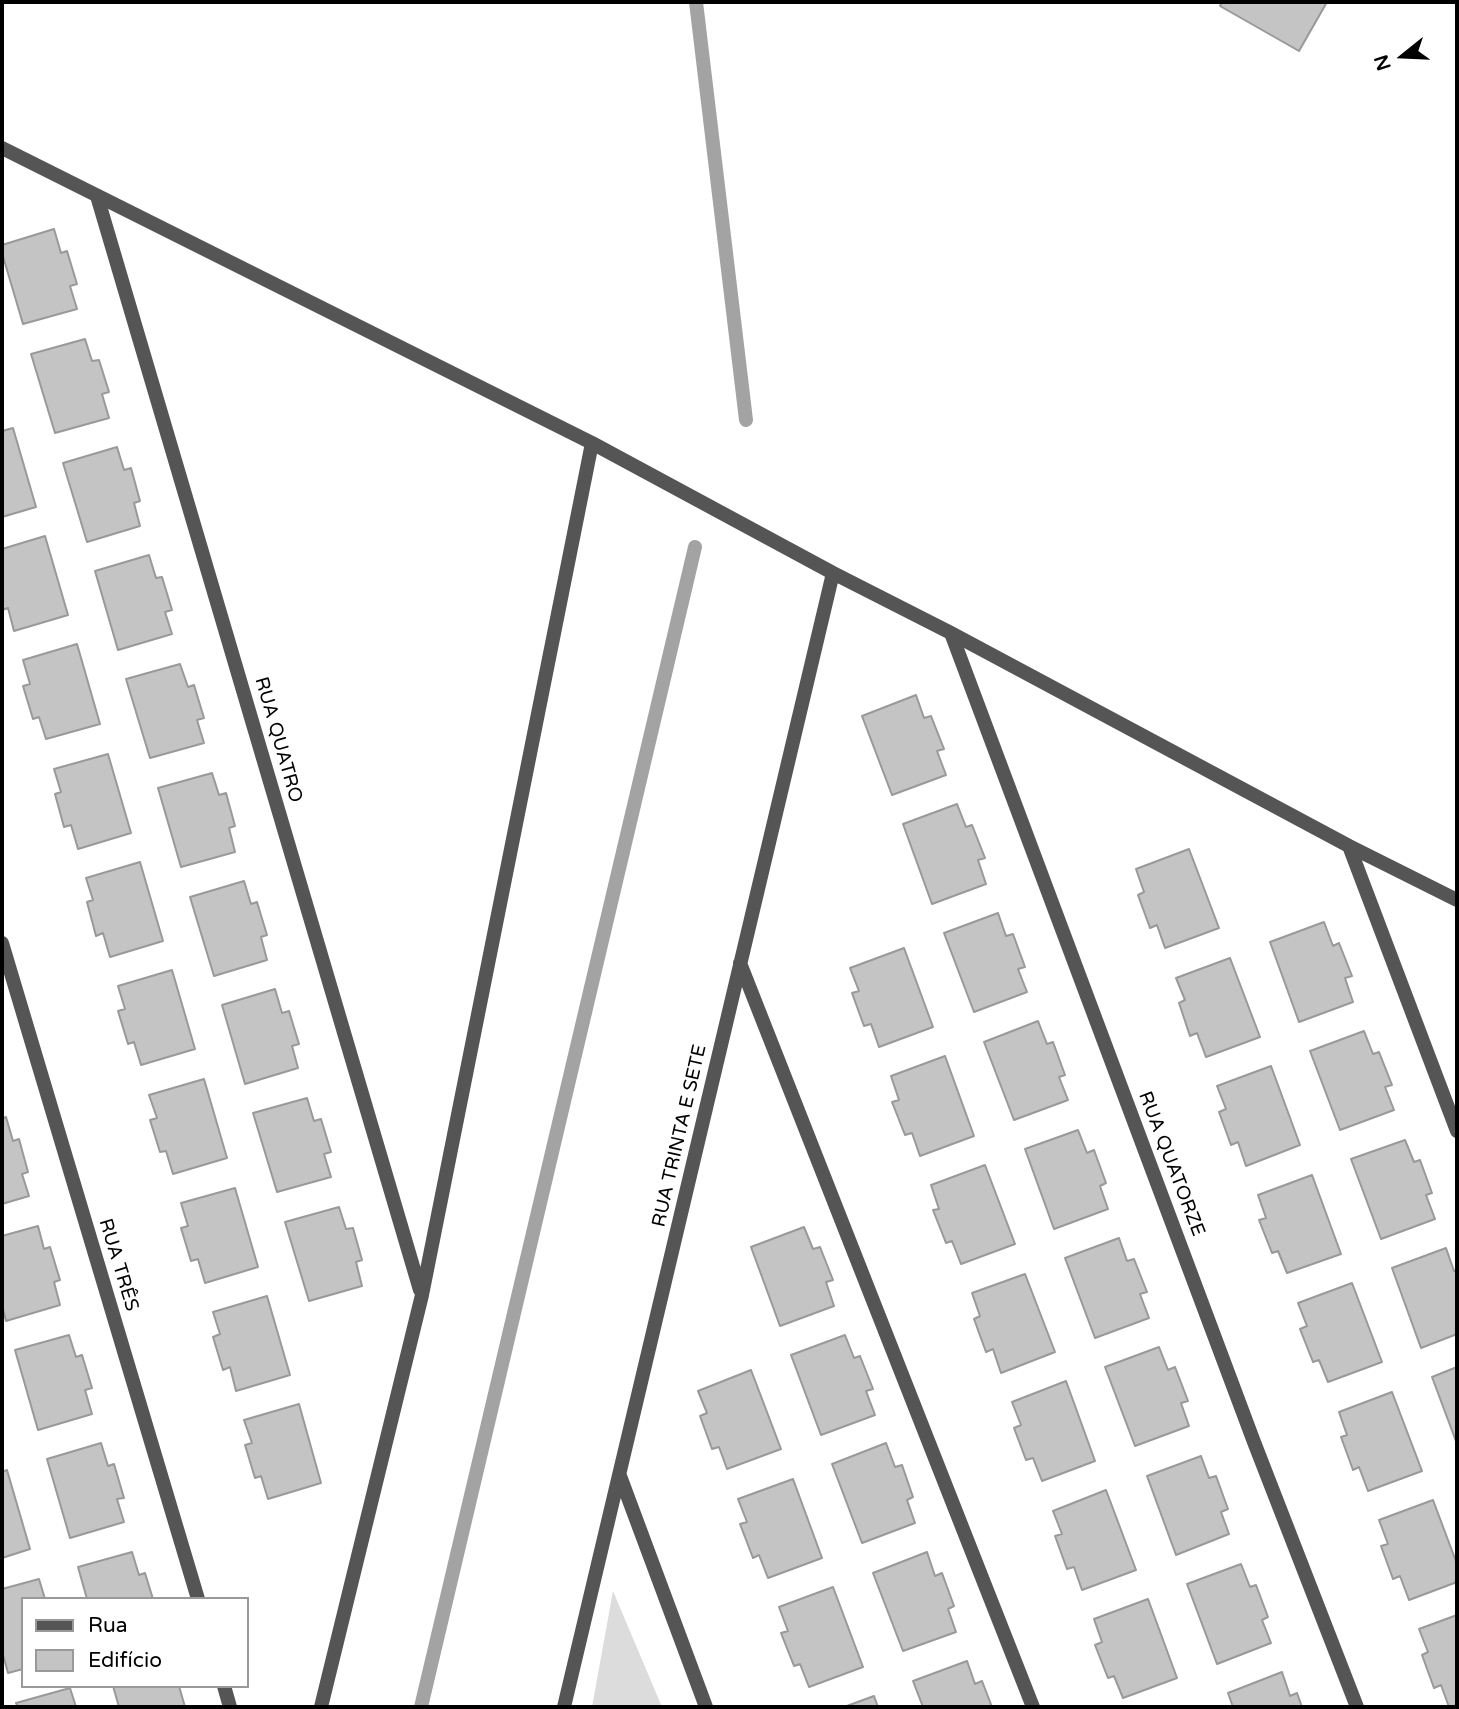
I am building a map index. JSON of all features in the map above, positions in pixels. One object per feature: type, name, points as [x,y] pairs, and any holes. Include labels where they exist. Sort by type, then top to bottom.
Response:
[{"type":"street","points":[[2,148],[592,443],[1349,846],[1457,900]]},
{"type":"street","name":"RUA QUATRO","points":[[97,196],[422,1295]]},
{"type":"street","points":[[321,1707],[422,1295],[592,443]]},
{"type":"street","name":"RUA TRINTA E SETE","points":[[564,1707],[833,573]]},
{"type":"street","name":"RUA QUATORZE","points":[[951,633],[1254,1442],[1357,1707]]},
{"type":"street","points":[[1349,846],[1457,1131]]},
{"type":"street","name":"RUA TRÊS","points":[[2,943],[197,1597]]},
{"type":"street","points":[[740,963],[1033,1707]]},
{"type":"street","points":[[620,1476],[706,1707]]},
{"type":"street","points":[[225,1688],[230,1707]]},
{"type":"shaded area","points":[[613,1591],[662,1707],[592,1707]]},
{"type":"building","points":[[1222,2],[1327,2],[1299,51],[1220,6]]},
{"type":"building","points":[[54,229],[61,253],[67,251],[77,284],[70,286],[77,309],[23,324],[2,245]]},
{"type":"building","points":[[85,339],[92,361],[99,360],[109,392],[102,394],[109,418],[55,433],[31,354]]},
{"type":"building","points":[[13,428],[36,507],[2,517],[2,431]]},
{"type":"building","points":[[117,447],[124,470],[131,468],[140,501],[134,503],[140,526],[87,542],[63,463]]},
{"type":"building","points":[[45,536],[68,615],[14,631],[8,608],[2,610],[2,549]]},
{"type":"building","points":[[149,555],[156,578],[162,577],[172,610],[165,612],[172,634],[118,650],[95,571]]},
{"type":"building","points":[[77,644],[100,724],[46,739],[39,717],[33,719],[23,686],[30,684],[23,660]]},
{"type":"building","points":[[180,664],[188,687],[194,685],[204,718],[197,720],[204,743],[150,758],[126,679]]},
{"type":"building","points":[[916,695],[924,718],[931,716],[944,749],[937,751],[946,775],[892,795],[862,716]]},
{"type":"building","points":[[108,754],[131,833],[78,849],[71,825],[64,827],[55,794],[61,792],[54,769]]},
{"type":"building","points":[[212,773],[219,795],[226,793],[235,826],[229,828],[235,852],[181,867],[158,788]]},
{"type":"building","points":[[957,804],[966,827],[972,825],[985,858],[978,860],[986,884],[932,904],[903,824]]},
{"type":"building","points":[[1189,849],[1219,928],[1165,948],[1157,925],[1150,928],[1138,895],[1144,892],[1136,869]]},
{"type":"building","points":[[140,862],[163,941],[110,957],[103,933],[96,936],[87,902],[93,900],[86,878]]},
{"type":"building","points":[[244,881],[251,904],[257,902],[267,935],[261,937],[267,960],[214,976],[190,897]]},
{"type":"building","points":[[998,913],[1006,936],[1013,934],[1025,967],[1018,969],[1027,992],[974,1012],[944,933]]},
{"type":"building","points":[[1324,922],[1333,946],[1339,943],[1352,976],[1345,978],[1353,1002],[1299,1022],[1270,942]]},
{"type":"building","points":[[904,948],[933,1027],[879,1047],[871,1024],[864,1026],[852,993],[859,991],[850,968]]},
{"type":"building","points":[[1230,958],[1260,1037],[1206,1057],[1197,1033],[1190,1036],[1179,1003],[1185,1000],[1176,978]]},
{"type":"building","points":[[172,970],[195,1049],[141,1065],[134,1042],[128,1044],[118,1011],[125,1009],[118,986]]},
{"type":"building","points":[[275,989],[282,1013],[289,1011],[299,1044],[292,1046],[298,1068],[245,1084],[222,1005]]},
{"type":"building","points":[[1038,1021],[1047,1044],[1053,1042],[1065,1075],[1059,1077],[1068,1100],[1014,1120],[984,1042]]},
{"type":"building","points":[[1364,1031],[1373,1054],[1379,1052],[1392,1085],[1385,1087],[1394,1110],[1340,1130],[1310,1051]]},
{"type":"building","points":[[945,1056],[974,1136],[920,1156],[912,1133],[905,1135],[892,1102],[899,1100],[891,1076]]},
{"type":"building","points":[[1271,1066],[1300,1145],[1246,1166],[1238,1142],[1231,1145],[1219,1112],[1226,1109],[1217,1086]]},
{"type":"building","points":[[204,1079],[227,1158],[173,1174],[166,1151],[160,1152],[150,1120],[157,1118],[149,1095]]},
{"type":"building","points":[[307,1098],[314,1121],[321,1119],[331,1152],[324,1154],[331,1177],[277,1192],[253,1113]]},
{"type":"building","points":[[6,1117],[13,1141],[19,1139],[28,1172],[22,1174],[29,1196],[2,1204],[2,1119]]},
{"type":"building","points":[[1078,1130],[1087,1153],[1094,1150],[1106,1183],[1100,1186],[1108,1209],[1054,1229],[1025,1149]]},
{"type":"building","points":[[1405,1140],[1414,1162],[1420,1160],[1432,1193],[1426,1195],[1435,1219],[1381,1239],[1351,1159]]},
{"type":"building","points":[[985,1165],[1015,1244],[961,1264],[952,1241],[946,1243],[933,1210],[939,1209],[931,1185]]},
{"type":"building","points":[[1312,1175],[1341,1254],[1287,1273],[1278,1251],[1272,1253],[1259,1220],[1266,1218],[1258,1195]]},
{"type":"building","points":[[235,1188],[258,1267],[205,1283],[198,1259],[191,1261],[181,1228],[188,1226],[181,1203]]},
{"type":"building","points":[[339,1207],[346,1229],[353,1228],[362,1260],[356,1262],[362,1286],[309,1301],[285,1222]]},
{"type":"building","points":[[38,1226],[44,1249],[50,1247],[60,1280],[54,1282],[60,1305],[6,1321],[2,1305],[2,1236]]},
{"type":"building","points":[[804,1227],[813,1249],[820,1247],[833,1280],[826,1282],[834,1306],[780,1326],[751,1247]]},
{"type":"building","points":[[1119,1238],[1127,1261],[1134,1259],[1147,1292],[1140,1294],[1149,1318],[1095,1338],[1065,1258]]},
{"type":"building","points":[[1446,1248],[1454,1271],[1457,1270],[1457,1334],[1421,1348],[1392,1268]]},
{"type":"building","points":[[1025,1274],[1055,1352],[1001,1373],[993,1349],[986,1352],[974,1319],[980,1316],[972,1293]]},
{"type":"building","points":[[1352,1283],[1382,1362],[1328,1382],[1319,1360],[1313,1362],[1300,1329],[1307,1326],[1298,1303]]},
{"type":"building","points":[[267,1296],[290,1375],[236,1391],[230,1367],[223,1370],[213,1337],[220,1334],[213,1312]]},
{"type":"building","points":[[69,1335],[76,1357],[82,1355],[92,1388],[85,1390],[92,1414],[38,1430],[15,1350]]},
{"type":"building","points":[[845,1335],[854,1358],[860,1356],[873,1389],[866,1391],[875,1415],[821,1435],[791,1355]]},
{"type":"building","points":[[1159,1347],[1168,1370],[1175,1367],[1188,1401],[1181,1403],[1189,1426],[1135,1446],[1105,1367]]},
{"type":"building","points":[[1457,1367],[1457,1444],[1432,1377]]},
{"type":"building","points":[[751,1370],[781,1449],[727,1469],[719,1447],[712,1449],[700,1416],[707,1413],[698,1391]]},
{"type":"building","points":[[1066,1381],[1095,1461],[1042,1481],[1033,1458],[1026,1460],[1014,1428],[1021,1425],[1012,1402]]},
{"type":"building","points":[[1392,1392],[1422,1471],[1368,1491],[1359,1467],[1353,1470],[1341,1437],[1347,1435],[1339,1412]]},
{"type":"building","points":[[299,1404],[321,1483],[268,1499],[261,1476],[255,1478],[245,1445],[252,1443],[244,1420]]},
{"type":"building","points":[[101,1443],[108,1466],[114,1464],[124,1498],[117,1499],[124,1522],[70,1538],[47,1459]]},
{"type":"building","points":[[886,1443],[895,1467],[902,1465],[913,1497],[907,1500],[915,1523],[862,1543],[832,1464]]},
{"type":"building","points":[[1201,1456],[1209,1478],[1216,1476],[1228,1509],[1221,1512],[1229,1534],[1176,1555],[1147,1476]]},
{"type":"building","points":[[7,1470],[30,1549],[2,1558],[2,1472]]},
{"type":"building","points":[[793,1479],[822,1558],[768,1578],[759,1555],[753,1558],[740,1524],[747,1522],[738,1499]]},
{"type":"building","points":[[1106,1490],[1136,1570],[1082,1590],[1074,1567],[1067,1569],[1055,1536],[1062,1534],[1053,1511]]},
{"type":"building","points":[[1433,1500],[1457,1564],[1457,1582],[1409,1600],[1400,1576],[1393,1579],[1381,1546],[1388,1544],[1379,1520]]},
{"type":"building","points":[[132,1552],[139,1575],[145,1573],[152,1597],[86,1597],[78,1567]]},
{"type":"building","points":[[927,1552],[935,1576],[942,1573],[954,1606],[948,1609],[956,1632],[903,1651],[873,1573]]},
{"type":"building","points":[[1241,1564],[1250,1587],[1256,1585],[1268,1617],[1262,1620],[1271,1643],[1217,1664],[1187,1584]]},
{"type":"building","points":[[39,1579],[44,1597],[21,1597],[21,1670],[8,1673],[2,1651],[2,1589]]},
{"type":"building","points":[[833,1587],[863,1667],[809,1687],[800,1664],[794,1666],[781,1633],[788,1631],[779,1607]]},
{"type":"building","points":[[1148,1599],[1177,1678],[1123,1698],[1114,1676],[1108,1678],[1095,1645],[1102,1642],[1094,1619]]},
{"type":"building","points":[[1457,1615],[1457,1705],[1449,1707],[1441,1685],[1434,1688],[1422,1655],[1428,1652],[1419,1629]]},
{"type":"building","points":[[967,1661],[975,1684],[982,1681],[992,1707],[923,1707],[913,1681]]},
{"type":"building","points":[[1282,1672],[1290,1696],[1297,1693],[1302,1707],[1233,1707],[1228,1693]]},
{"type":"building","points":[[70,1688],[76,1707],[18,1707],[16,1703]]},
{"type":"building","points":[[114,1688],[180,1688],[185,1707],[119,1707]]},
{"type":"building","points":[[874,1696],[878,1707],[844,1707]]},
{"type":"waterway","points":[[696,2],[746,420]]},
{"type":"waterway","points":[[421,1707],[695,547]]}]
